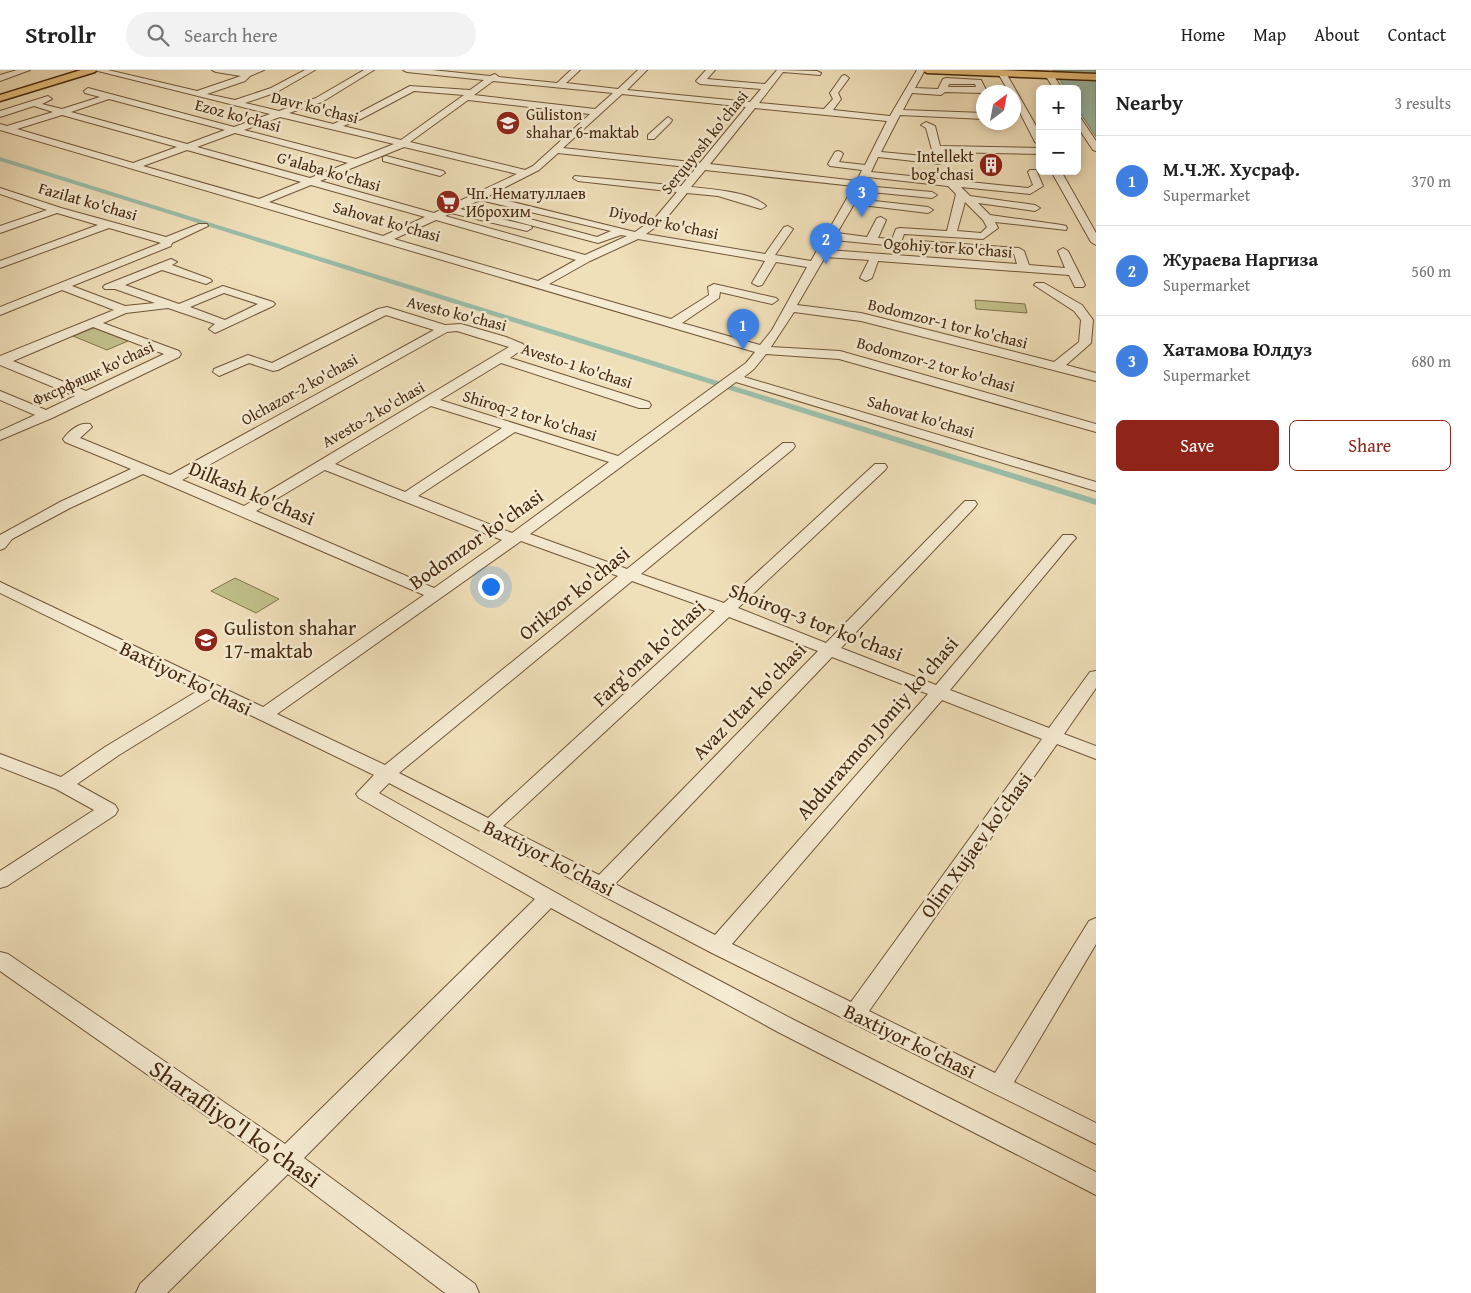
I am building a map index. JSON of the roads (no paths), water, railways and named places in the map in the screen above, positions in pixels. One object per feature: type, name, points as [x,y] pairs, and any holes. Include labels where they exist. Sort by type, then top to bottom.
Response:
[{"type":"main road","points":[[0,94],[78,70]]},
{"type":"main road","points":[[0,98],[91,70]]},
{"type":"main road","points":[[928,70],[1003,75],[1096,76]]},
{"type":"main road","points":[[964,70],[1053,76]]},
{"type":"street","points":[[0,78],[26,70]]},
{"type":"street","name":"Davr ko'chasi","points":[[98,70],[525,173]]},
{"type":"street","points":[[216,70],[247,74],[260,70]]},
{"type":"street","points":[[235,103],[274,90],[312,70]]},
{"type":"street","points":[[134,166],[319,100],[370,70]]},
{"type":"street","points":[[407,70],[446,72],[492,79],[827,112],[895,116],[976,116]]},
{"type":"street","points":[[259,203],[402,144],[504,70]]},
{"type":"street","points":[[560,85],[576,70]]},
{"type":"street","points":[[385,239],[479,197],[536,168],[642,70]]},
{"type":"street","points":[[711,70],[700,80],[769,87]]},
{"type":"street","points":[[782,70],[817,73]]},
{"type":"street","name":"Serquyosh ko'chasi","points":[[540,284],[586,259],[637,236],[660,220],[782,70]]},
{"type":"street","points":[[733,380],[750,366],[763,350],[790,308],[850,202],[895,116],[908,101],[910,90],[921,70]]},
{"type":"street","points":[[198,94],[242,79],[247,74]]},
{"type":"street","points":[[1003,75],[1009,85]]},
{"type":"street","points":[[1053,76],[1056,85]]},
{"type":"street","points":[[827,112],[837,99],[834,93],[845,78]]},
{"type":"street","points":[[4,128],[64,112],[110,96],[154,84]]},
{"type":"street","points":[[333,127],[358,117],[413,88],[596,112]]},
{"type":"street","points":[[910,90],[941,92],[942,89]]},
{"type":"street","name":"Ezoz ko'chasi","points":[[88,91],[359,163]]},
{"type":"street","points":[[0,114],[49,99]]},
{"type":"street","name":"G'alaba ko'chasi","points":[[38,105],[190,146],[586,259]]},
{"type":"street","points":[[1021,111],[1036,136]]},
{"type":"street","points":[[650,137],[668,120]]},
{"type":"street","points":[[915,163],[940,161],[930,126],[926,125]]},
{"type":"street","points":[[1081,125],[1096,148]]},
{"type":"street","name":"Sahovat ko'chasi","points":[[4,128],[763,350]]},
{"type":"street","points":[[938,149],[1036,151]]},
{"type":"street","points":[[557,150],[705,166],[862,179],[1036,208]]},
{"type":"street","points":[[580,164],[592,154]]},
{"type":"street","points":[[838,154],[833,164],[862,179],[932,196]]},
{"type":"street","points":[[876,154],[942,171]]},
{"type":"street","points":[[386,159],[440,173]]},
{"type":"street","points":[[908,178],[915,163]]},
{"type":"street","points":[[862,179],[908,178],[1030,191],[1038,186],[1033,172]]},
{"type":"street","points":[[1058,175],[1096,242]]},
{"type":"street","points":[[578,178],[718,193],[746,200],[760,206]]},
{"type":"street","points":[[952,184],[990,223],[1050,235]]},
{"type":"street","name":"Fazilat ko'chasi","points":[[0,191],[57,210],[167,241]]},
{"type":"street","points":[[951,234],[964,195]]},
{"type":"street","points":[[0,200],[13,196]]},
{"type":"street","name":"Diyodor ko'chasi","points":[[479,197],[637,236],[814,265]]},
{"type":"street","points":[[850,202],[928,210]]},
{"type":"street","points":[[461,204],[598,240],[621,231]]},
{"type":"street","points":[[0,230],[57,210]]},
{"type":"street","points":[[449,210],[488,218],[583,244]]},
{"type":"street","points":[[528,221],[544,212]]},
{"type":"street","points":[[871,240],[881,220]]},
{"type":"street","points":[[990,223],[1062,228]]},
{"type":"street","points":[[896,243],[900,231],[983,236],[990,223]]},
{"type":"street","points":[[0,265],[110,224]]},
{"type":"street","points":[[0,311],[145,254],[167,244],[167,241],[203,226]]},
{"type":"street","points":[[758,282],[769,258],[788,229]]},
{"type":"street","points":[[831,236],[896,243],[1019,250],[1024,268]]},
{"type":"street","points":[[1063,251],[1079,285]]},
{"type":"street","name":"Ogohiy tor ko'chasi","points":[[822,253],[1072,272]]},
{"type":"street","points":[[145,254],[206,281]]},
{"type":"street","points":[[855,256],[860,260],[873,262],[946,267],[953,271]]},
{"type":"street","points":[[866,278],[873,262]]},
{"type":"street","points":[[88,295],[167,264]]},
{"type":"street","points":[[114,285],[226,324]]},
{"type":"street","points":[[1040,285],[1078,308],[1087,320],[1085,343],[1056,367]]},
{"type":"street","points":[[62,286],[124,310]]},
{"type":"street","points":[[673,323],[715,296],[714,287],[772,300]]},
{"type":"street","points":[[1,360],[124,310],[174,306],[223,289],[269,304],[214,330]]},
{"type":"street","name":"Bodomzor-1 tor ko'chasi","points":[[790,308],[860,317],[1096,377]]},
{"type":"street","name":"Avesto ko'chasi","points":[[219,372],[248,359],[274,367],[378,314],[387,312],[444,329],[457,327],[519,347]]},
{"type":"street","name":"Фксрфящк ko'chasi","points":[[0,436],[175,354],[92,323]]},
{"type":"street","name":"Olchazor-2 ko'chasi","points":[[171,480],[444,329]]},
{"type":"street","name":"Avesto-2 ko'chasi","points":[[245,512],[519,347]]},
{"type":"street","name":"Bodomzor-2 tor ko'chasi","points":[[763,350],[840,355],[1096,428]]},
{"type":"street","name":"Avesto-1 ko'chasi","points":[[500,358],[644,405]]},
{"type":"street","points":[[1,360],[87,396]]},
{"type":"street","name":"Sahovat ko'chasi","points":[[733,380],[1096,487]]},
{"type":"street","name":"Bodomzor ko'chasi","points":[[263,715],[516,537],[733,380]]},
{"type":"street","points":[[0,394],[47,415]]},
{"type":"street","name":"Shiroq-2 tor ko'chasi","points":[[429,401],[620,461]]},
{"type":"street","name":"Dilkash ko'chasi","points":[[85,427],[70,439],[171,480],[436,594]]},
{"type":"street","points":[[407,497],[512,428]]},
{"type":"street","name":"Orikzor ko'chasi","points":[[549,898],[366,794],[387,774],[788,446]]},
{"type":"street","name":"Shoiroq-3 tor ko'chasi","points":[[322,464],[516,537],[727,610],[1096,754]]},
{"type":"street","name":"Farg'ona ko'chasi","points":[[489,828],[880,467]]},
{"type":"street","points":[[0,546],[7,536],[64,505],[142,469]]},
{"type":"street","name":"Avaz Utar ko'chasi","points":[[602,886],[970,504]]},
{"type":"street","name":"Abduraxmon Jomiy ko'chasi","points":[[718,946],[938,693],[1068,538]]},
{"type":"street","name":"Baxtiyor ko'chasi","points":[[0,586],[387,774],[718,946],[1096,1134]]},
{"type":"street","name":"Olim Xujaev ko'chasi","points":[[855,1013],[1054,738],[1096,676]]},
{"type":"street","points":[[63,785],[112,751],[211,690]]},
{"type":"street","points":[[0,760],[63,785],[108,810],[0,881]]},
{"type":"street","points":[[148,1293],[287,1159],[549,898],[786,1026],[1096,1184]]},
{"type":"street","points":[[1000,1085],[1096,926]]},
{"type":"street","name":"Sharafliyo'l ko'chasi","points":[[0,960],[287,1159],[466,1293]]},
{"type":"waterway","points":[[0,159],[1096,502]]},
{"type":"place","name":"Guliston shahar 6-maktab","points":[[508,123]]},
{"type":"place","name":"Intellekt bog'chasi","points":[[991,165]]},
{"type":"place","name":"Чп. Нематуллаев Иброхим","points":[[448,202]]},
{"type":"place","name":"Хатамова Юлдуз","points":[[862,217]]},
{"type":"place","name":"Жураева Наргиза","points":[[826,264]]},
{"type":"place","name":"М.Ч.Ж. Хусраф.","points":[[743,350]]},
{"type":"place","name":"Guliston shahar 17-maktab","points":[[206,640]]}]
